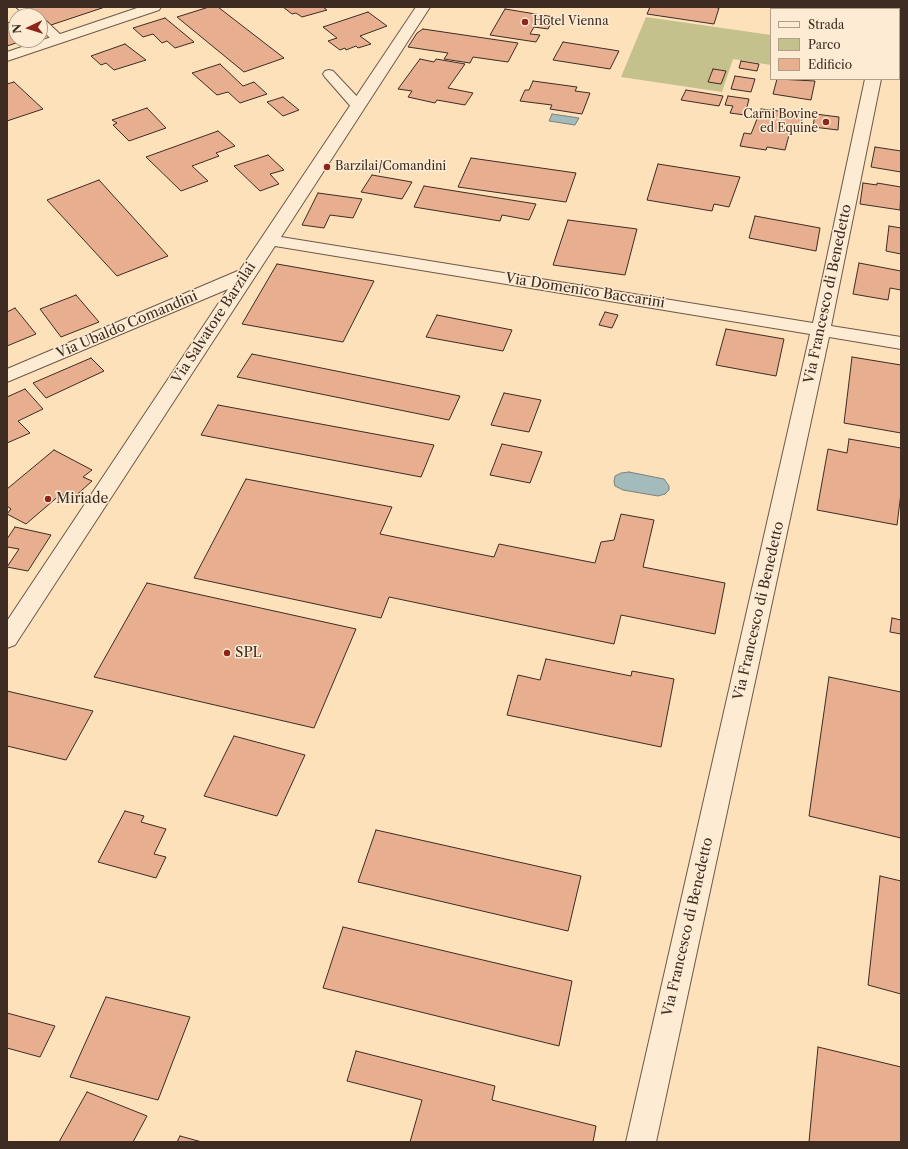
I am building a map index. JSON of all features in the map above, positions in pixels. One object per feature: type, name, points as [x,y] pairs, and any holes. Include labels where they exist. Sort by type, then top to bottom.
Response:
[{"type":"street","points":[[7,57],[154,7]]},
{"type":"street","name":"Via Salvatore Barzilai","points":[[7,639],[423,7]]},
{"type":"street","name":"Via Francesco di Benedetto","points":[[640,1142],[821,329],[873,80]]},
{"type":"street","name":"Via Domenico Baccarini","points":[[269,240],[901,342]]},
{"type":"street","name":"Via Ubaldo Comandini","points":[[7,376],[246,274]]},
{"type":"lane","points":[[48,30],[58,39]]},
{"type":"lane","points":[[329,74],[358,106]]},
{"type":"green space","points":[[646,17],[770,35],[770,65],[733,59],[722,92],[621,77]],"holes":[[[713,69],[726,71],[721,84],[708,82]]]},
{"type":"water","points":[[552,114],[579,118],[575,125],[549,121]]},
{"type":"water","points":[[629,472],[664,479],[669,486],[669,490],[665,494],[658,496],[623,490],[615,486],[615,476],[621,473]]},
{"type":"building","points":[[29,7],[105,7],[51,25],[48,23],[48,8]]},
{"type":"building","points":[[209,7],[218,7],[284,58],[244,72],[177,17]]},
{"type":"building","points":[[283,7],[323,7],[327,10],[302,17],[296,13],[292,14]]},
{"type":"building","points":[[650,7],[719,8],[714,24],[647,14]]},
{"type":"building","name":"Hotel Vienna","points":[[505,9],[554,17],[548,29],[534,27],[530,34],[540,35],[536,42],[490,35]]},
{"type":"building","points":[[368,12],[387,26],[360,36],[371,44],[358,48],[356,46],[346,50],[345,48],[340,50],[328,41],[337,38],[323,27]]},
{"type":"building","points":[[165,18],[194,42],[175,48],[167,41],[162,43],[153,34],[143,37],[133,28]]},
{"type":"building","points":[[7,23],[8,23],[7,46]]},
{"type":"building","points":[[423,29],[518,43],[508,62],[473,57],[470,63],[444,59],[448,53],[408,47],[417,33]]},
{"type":"building","points":[[563,42],[619,51],[610,69],[553,60]]},
{"type":"building","points":[[125,44],[146,60],[114,70],[106,63],[101,65],[91,56]]},
{"type":"building","points":[[420,59],[434,62],[436,59],[465,64],[448,88],[473,93],[465,105],[437,100],[435,103],[408,97],[412,91],[398,89]]},
{"type":"building","points":[[741,61],[759,64],[757,71],[739,68]]},
{"type":"building","points":[[220,64],[243,86],[254,82],[267,94],[240,103],[228,92],[217,95],[192,73]]},
{"type":"building","points":[[713,69],[726,71],[721,84],[708,82]]},
{"type":"building","points":[[735,76],[755,79],[751,92],[731,89]]},
{"type":"building","points":[[777,80],[815,81],[811,100],[773,94]]},
{"type":"building","points":[[533,81],[577,87],[575,91],[590,93],[582,114],[550,109],[552,105],[520,101],[525,90],[529,90]]},
{"type":"building","points":[[14,82],[43,109],[7,121],[7,84]]},
{"type":"building","points":[[686,90],[723,96],[719,106],[681,100]]},
{"type":"building","points":[[728,96],[749,99],[745,115],[730,113],[733,106],[725,105]]},
{"type":"building","points":[[283,97],[299,110],[283,116],[267,102]]},
{"type":"building","points":[[147,108],[166,128],[129,141],[113,125],[117,123],[112,120]]},
{"type":"building","points":[[761,109],[804,114],[800,125],[792,124],[785,150],[767,147],[766,150],[740,146],[744,133],[751,134]]},
{"type":"building","name":"Carni Bovine ed Equine","points":[[815,114],[839,117],[838,130],[813,127]]},
{"type":"building","points":[[218,131],[235,146],[216,153],[219,156],[192,166],[208,181],[181,191],[146,157]]},
{"type":"building","points":[[875,147],[901,151],[901,172],[871,167]]},
{"type":"building","points":[[268,155],[284,170],[270,174],[279,184],[260,191],[234,166]]},
{"type":"building","points":[[471,158],[576,173],[566,202],[458,187]]},
{"type":"building","points":[[658,164],[740,177],[729,207],[714,204],[712,211],[647,200]]},
{"type":"building","points":[[372,175],[412,182],[402,199],[361,192]]},
{"type":"building","points":[[99,180],[168,256],[117,276],[47,200]]},
{"type":"building","points":[[863,183],[877,185],[877,183],[901,187],[900,210],[860,204]]},
{"type":"building","points":[[424,186],[536,204],[529,220],[502,215],[500,221],[414,207]]},
{"type":"building","points":[[318,193],[362,199],[353,218],[330,215],[324,228],[302,225]]},
{"type":"building","points":[[755,216],[820,228],[816,251],[749,238]]},
{"type":"building","points":[[568,220],[637,229],[625,275],[553,265]]},
{"type":"building","points":[[889,226],[901,228],[901,254],[886,251]]},
{"type":"building","points":[[859,263],[901,271],[901,290],[890,288],[888,300],[853,294]]},
{"type":"building","points":[[277,264],[374,281],[343,342],[242,324]]},
{"type":"building","points":[[76,295],[99,322],[61,337],[40,309]]},
{"type":"building","points":[[15,308],[36,334],[7,346],[7,312]]},
{"type":"building","points":[[605,312],[618,315],[612,328],[599,325]]},
{"type":"building","points":[[437,315],[512,330],[503,351],[426,337]]},
{"type":"building","points":[[726,329],[784,339],[776,376],[716,365]]},
{"type":"building","points":[[252,354],[460,396],[449,420],[237,377]]},
{"type":"building","points":[[852,357],[901,365],[901,433],[844,423]]},
{"type":"building","points":[[91,358],[104,371],[46,398],[33,383]]},
{"type":"building","points":[[25,389],[43,409],[18,421],[30,433],[7,443],[7,397]]},
{"type":"building","points":[[504,393],[541,400],[529,432],[491,425]]},
{"type":"building","points":[[218,405],[434,445],[421,477],[201,435]]},
{"type":"building","points":[[849,439],[901,448],[901,493],[897,525],[817,510],[828,449],[847,453]]},
{"type":"building","points":[[502,444],[542,452],[530,483],[490,475]]},
{"type":"building","points":[[54,450],[92,470],[83,477],[92,481],[71,500],[61,494],[26,524],[7,514],[11,509],[7,506],[7,489]]},
{"type":"building","points":[[246,479],[392,507],[380,534],[494,557],[499,544],[595,563],[601,542],[614,540],[621,514],[654,520],[643,567],[725,583],[715,634],[621,615],[614,644],[389,597],[381,618],[194,578]]},
{"type":"building","points":[[15,527],[51,535],[28,571],[7,567],[19,549],[7,547],[7,539]]},
{"type":"building","name":"SPL","points":[[147,583],[356,629],[314,728],[94,677]]},
{"type":"building","points":[[892,618],[901,620],[901,634],[890,632]]},
{"type":"building","points":[[546,659],[631,676],[632,671],[674,679],[661,747],[507,715],[518,675],[540,680]]},
{"type":"building","points":[[829,677],[901,692],[901,838],[809,816]]},
{"type":"building","points":[[7,691],[93,711],[66,760],[7,746]]},
{"type":"building","points":[[234,736],[305,755],[277,816],[204,796]]},
{"type":"building","points":[[125,811],[144,816],[141,822],[166,829],[154,854],[166,857],[156,878],[98,862]]},
{"type":"building","points":[[376,830],[581,876],[568,931],[358,882]]},
{"type":"building","points":[[880,876],[901,881],[901,994],[868,985]]},
{"type":"building","points":[[343,927],[572,981],[559,1046],[323,988]]},
{"type":"building","points":[[106,997],[190,1017],[158,1100],[70,1077]]},
{"type":"building","points":[[7,1013],[55,1026],[40,1057],[7,1048]]},
{"type":"building","points":[[818,1047],[901,1067],[901,1142],[809,1142]]},
{"type":"building","points":[[356,1051],[495,1086],[492,1100],[596,1126],[593,1142],[410,1142],[422,1100],[347,1081]]},
{"type":"building","points":[[87,1092],[147,1116],[133,1142],[59,1142]]},
{"type":"building","points":[[180,1136],[202,1142],[177,1142]]},
{"type":"place","name":"Hotel Vienna","points":[[525,22]]},
{"type":"place","name":"Carni Bovine ed Equine","points":[[826,122]]},
{"type":"place","name":"Barzilai/Comandini","points":[[327,167]]},
{"type":"place","name":"Miriade","points":[[48,499]]},
{"type":"place","name":"SPL","points":[[227,653]]}]
